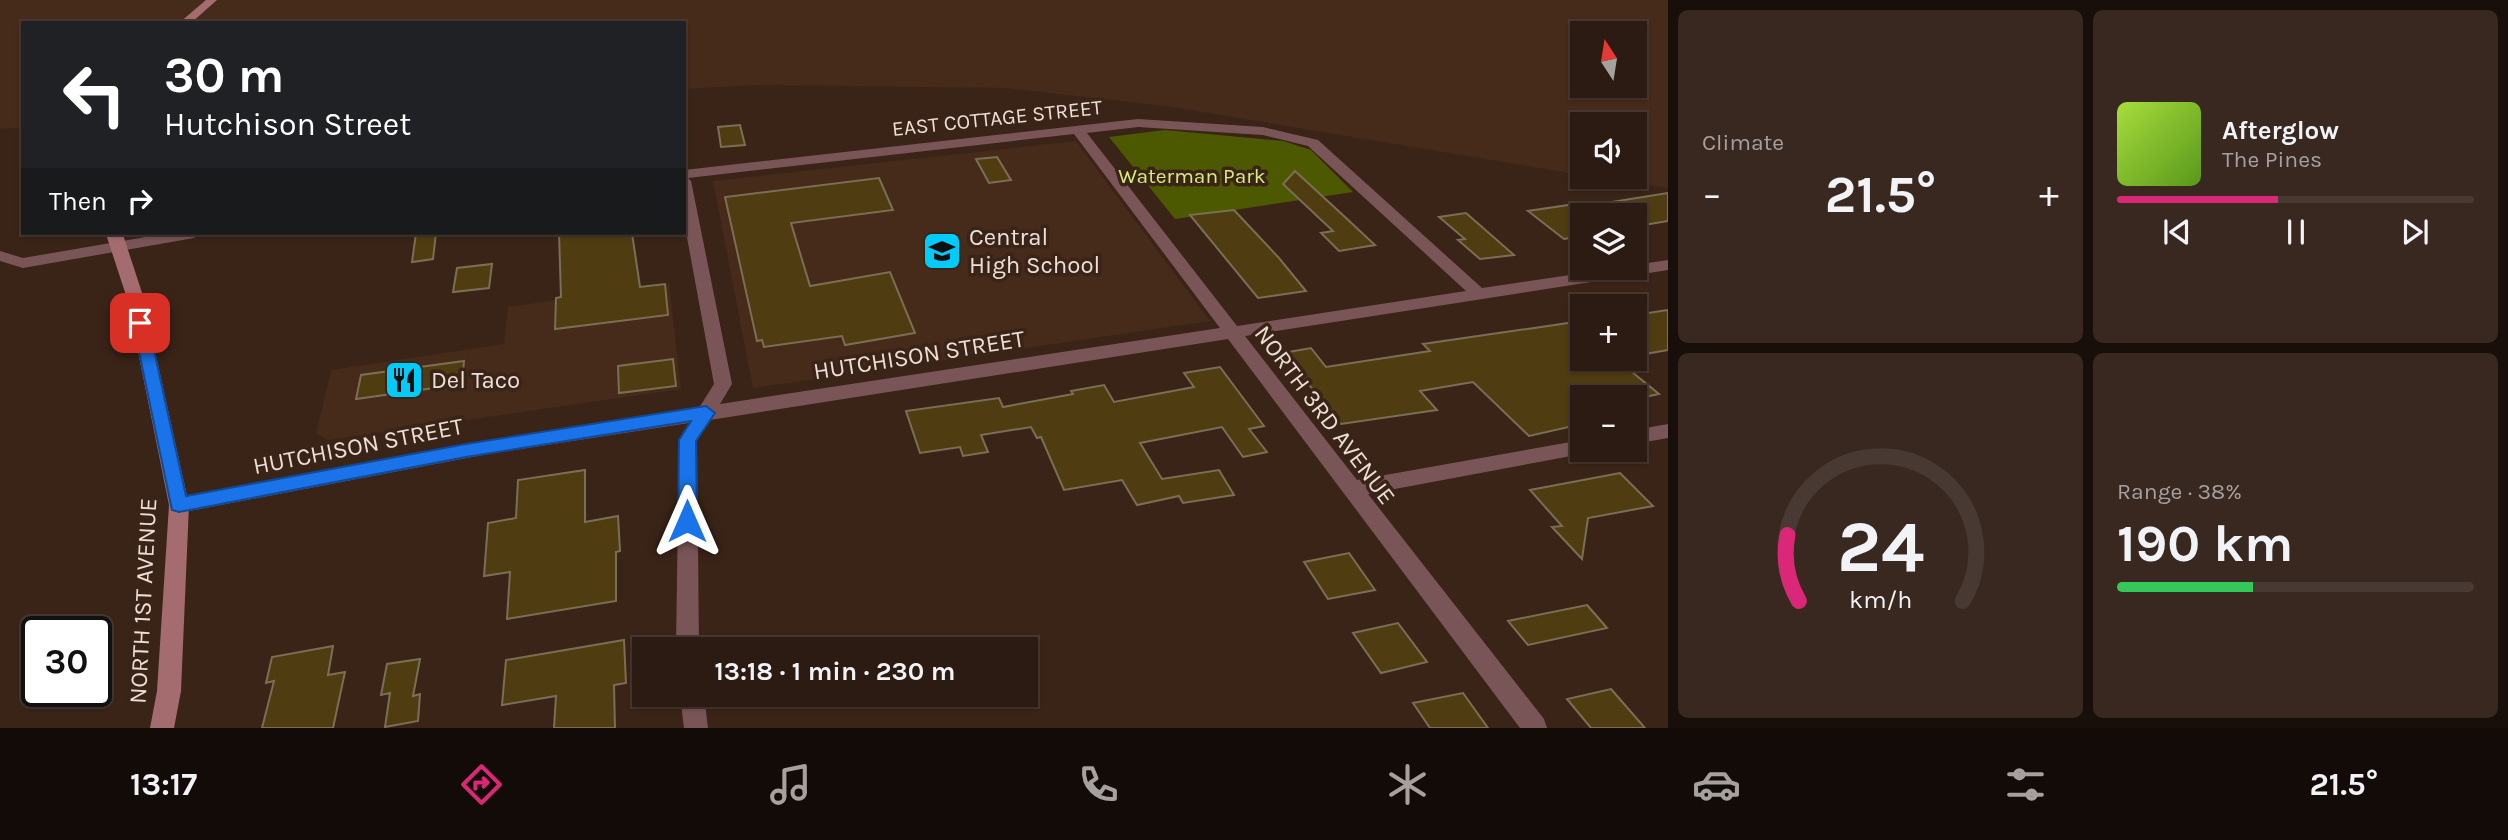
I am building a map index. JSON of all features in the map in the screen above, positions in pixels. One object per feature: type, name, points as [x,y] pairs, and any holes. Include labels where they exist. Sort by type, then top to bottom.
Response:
[{"type":"main road","points":[[186,21],[212,0]]},
{"type":"main road","name":"NORTH 1ST AVENUE","points":[[115,235],[135,297],[179,505],[169,691],[162,728]]},
{"type":"street","name":"EAST COTTAGE STREET","points":[[686,174],[1138,123],[1262,131],[1313,143],[1480,295]]},
{"type":"street","name":"NORTH 3RD AVENUE","points":[[1078,130],[1535,728]]},
{"type":"street","points":[[686,191],[723,384],[688,440],[688,637]]},
{"type":"street","points":[[0,256],[23,263],[183,235]]},
{"type":"street","name":"HUTCHISON STREET","points":[[179,505],[466,451],[1668,265]]},
{"type":"street","points":[[1647,435],[1668,431]]},
{"type":"street","points":[[1351,489],[1570,449]]},
{"type":"street","points":[[693,707],[696,728]]},
{"type":"shaded area","points":[[0,0],[1668,0],[1668,188],[1647,185],[1647,112],[1570,112],[1570,173],[1166,106],[1005,88],[758,85],[686,89],[686,21],[21,21],[21,127],[0,129]]},
{"type":"shaded area","name":"Central High School","points":[[1076,141],[1210,321],[753,388],[713,181]]},
{"type":"shaded area","points":[[669,284],[681,389],[329,440],[316,434],[331,370],[504,344],[508,307]]},
{"type":"green space","name":"Waterman Park","points":[[1165,130],[1283,141],[1311,150],[1353,192],[1175,219],[1109,137]]},
{"type":"building","points":[[740,125],[745,145],[721,147],[718,127]]},
{"type":"building","points":[[997,157],[1011,180],[989,183],[976,159]]},
{"type":"building","points":[[1295,171],[1375,245],[1339,251],[1321,233],[1333,231],[1283,184]]},
{"type":"building","points":[[879,178],[893,210],[791,223],[810,286],[890,272],[915,333],[845,345],[842,336],[764,347],[762,340],[757,341],[725,197]]},
{"type":"building","points":[[1668,193],[1668,221],[1647,224],[1647,203],[1605,203]]},
{"type":"building","points":[[1570,205],[1570,238],[1564,239],[1528,211]]},
{"type":"building","points":[[1234,210],[1306,291],[1258,298],[1190,215]]},
{"type":"building","points":[[1466,213],[1514,255],[1480,259],[1458,240],[1465,239],[1439,217]]},
{"type":"building","points":[[416,235],[436,235],[433,259],[412,262]]},
{"type":"building","points":[[559,235],[632,235],[640,287],[665,284],[668,315],[555,329],[556,298],[561,297]]},
{"type":"building","points":[[492,264],[489,288],[453,292],[457,268]]},
{"type":"building","points":[[1668,310],[1668,350],[1647,354],[1647,313]]},
{"type":"building","points":[[1570,323],[1570,371],[1631,371],[1659,394],[1647,396],[1647,385],[1570,385],[1570,427],[1529,436],[1473,382],[1420,391],[1437,410],[1341,424],[1283,353],[1311,348],[1326,367],[1430,351],[1423,344]]},
{"type":"building","points":[[673,359],[676,386],[619,393],[618,366]]},
{"type":"building","name":"Del Taco","points":[[464,361],[462,384],[356,399],[361,375]]},
{"type":"building","points":[[1220,367],[1264,426],[1249,429],[1267,452],[1243,457],[1222,427],[1140,443],[1162,479],[1219,470],[1234,495],[1183,503],[1179,496],[1137,505],[1122,480],[1064,490],[1041,437],[1037,438],[1031,427],[981,435],[988,452],[963,456],[960,447],[920,453],[906,411],[999,398],[1003,407],[1073,394],[1071,391],[1104,385],[1114,402],[1194,387],[1184,373]]},
{"type":"building","points":[[585,470],[585,522],[618,516],[620,551],[616,552],[616,601],[507,619],[510,572],[484,576],[488,523],[516,518],[518,480]]},
{"type":"building","points":[[1620,473],[1653,506],[1588,518],[1582,559],[1552,527],[1562,526],[1530,490]]},
{"type":"building","points":[[1349,553],[1375,590],[1328,599],[1304,562]]},
{"type":"building","points":[[1587,605],[1607,628],[1528,645],[1508,621]]},
{"type":"building","points":[[1398,623],[1427,662],[1381,673],[1353,633]]},
{"type":"building","points":[[624,640],[626,683],[614,685],[615,728],[554,728],[556,696],[502,705],[506,660]]},
{"type":"building","points":[[333,646],[328,675],[345,672],[333,728],[262,728],[274,681],[266,683],[272,657]]},
{"type":"building","points":[[420,659],[413,696],[420,694],[418,721],[385,727],[390,693],[381,695],[387,664]]},
{"type":"building","points":[[1611,689],[1645,728],[1591,728],[1567,699]]},
{"type":"building","points":[[1463,693],[1488,728],[1430,728],[1413,703]]},
{"type":"place","name":"Central High School","points":[[942,251]]},
{"type":"place","name":"Del Taco","points":[[404,380]]},
{"type":"route","points":[[140,323],[179,505],[466,451],[706,413],[688,440],[687,521]]}]
